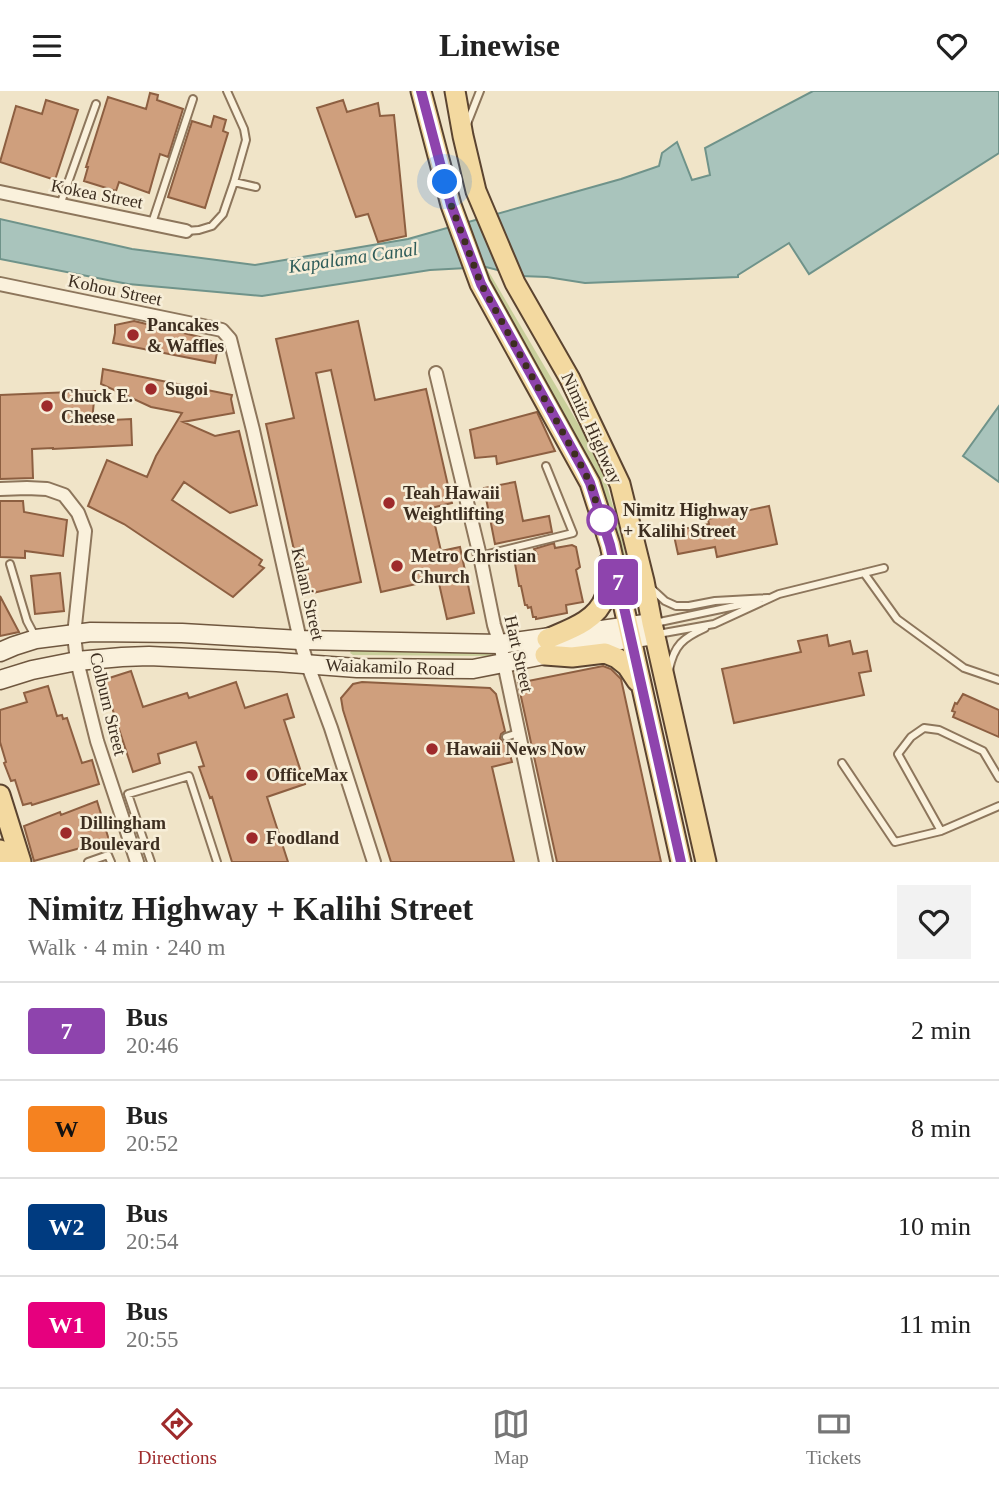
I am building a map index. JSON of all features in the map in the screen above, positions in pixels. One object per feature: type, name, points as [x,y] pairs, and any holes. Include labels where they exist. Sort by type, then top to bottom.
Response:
[{"type":"main road","name":"Nimitz Highway","points":[[421,91],[451,205],[481,284],[590,483],[610,545],[681,862]]},
{"type":"main road","name":"Nimitz Highway","points":[[455,91],[476,191],[515,283],[570,379],[620,484],[706,862]]},
{"type":"main road","points":[[546,647],[595,613],[605,598],[610,545]]},
{"type":"main road","name":"Waiakamilo Road","points":[[0,680],[77,661],[149,656],[307,663],[357,668],[473,669],[504,663],[546,647],[653,629]]},
{"type":"main road","name":"Waiakamilo Road","points":[[0,652],[36,639],[114,631],[182,632],[300,640],[546,647]]},
{"type":"main road","points":[[546,647],[572,657],[605,653],[627,666],[640,685]]},
{"type":"main road","points":[[0,795],[21,862]]},
{"type":"main road","points":[[0,850],[4,862]]},
{"type":"street","name":"Kokea Street","points":[[0,192],[186,231]]},
{"type":"street","name":"Kohou Street","points":[[0,284],[222,330]]},
{"type":"street","name":"Kalani Street","points":[[222,330],[230,339],[253,430],[300,640],[374,862]]},
{"type":"street","name":"Hart Street","points":[[436,373],[504,663],[512,735],[546,862]]},
{"type":"street","name":"Colburn Street","points":[[0,489],[47,489],[64,495],[78,513],[85,531],[74,635],[77,661],[97,741],[129,815],[137,862]]},
{"type":"lane","points":[[186,231],[212,226],[223,215],[234,181],[246,140],[244,129],[227,91]]},
{"type":"lane","points":[[463,136],[480,91]]},
{"type":"lane","points":[[152,223],[193,99]]},
{"type":"lane","points":[[60,205],[96,104]]},
{"type":"lane","points":[[234,181],[256,187]]},
{"type":"lane","points":[[480,556],[573,533],[546,466]]},
{"type":"lane","points":[[10,564],[27,621],[36,639]]},
{"type":"lane","name":"Waiakamilo Road","points":[[653,629],[714,624],[779,594],[884,568]]},
{"type":"lane","points":[[864,573],[897,619],[964,669],[999,680]]},
{"type":"lane","points":[[644,581],[665,601],[676,606],[773,598]]},
{"type":"lane","name":"Waiakamilo Road","points":[[653,629],[773,598]]},
{"type":"lane","points":[[666,682],[678,644],[714,624]]},
{"type":"lane","points":[[942,831],[898,754],[911,737],[924,728],[939,730],[983,751],[999,778]]},
{"type":"lane","points":[[842,763],[895,842],[942,831],[999,806]]},
{"type":"lane","points":[[151,862],[129,815],[128,794],[189,776],[217,862]]},
{"type":"lane","points":[[88,862],[108,855],[111,862]]},
{"type":"green space","points":[[473,267],[486,267],[599,459],[619,527],[636,603],[630,603],[614,531]]},
{"type":"green space","points":[[353,648],[492,653],[490,656],[353,655],[350,653]]},
{"type":"water","name":"Kapalama Canal","points":[[813,91],[999,91],[999,153],[809,274],[789,243],[738,277],[585,283],[521,276],[486,267],[430,270],[262,296],[128,284],[0,259],[0,219],[132,249],[255,265],[408,239],[659,166],[662,153],[677,142],[692,180],[710,175],[705,148]]},
{"type":"water","points":[[999,406],[999,482],[963,456]]},
{"type":"building","points":[[150,93],[158,95],[157,100],[183,109],[168,157],[160,154],[149,193],[119,182],[116,191],[84,181],[108,97],[146,109]]},
{"type":"building","points":[[46,100],[78,110],[55,180],[0,162],[16,106],[42,114]]},
{"type":"building","points":[[343,100],[347,112],[378,103],[380,116],[394,115],[406,236],[378,242],[368,214],[356,217],[317,108]]},
{"type":"building","points":[[214,116],[226,120],[223,131],[228,133],[205,208],[168,197],[192,121],[211,127]]},
{"type":"building","points":[[134,321],[208,339],[218,347],[215,363],[113,343],[115,325]]},
{"type":"building","points":[[358,321],[375,400],[426,389],[452,503],[431,508],[441,551],[460,547],[474,613],[447,619],[438,579],[381,592],[331,370],[316,373],[361,582],[304,595],[266,424],[294,418],[276,339]]},
{"type":"building","points":[[103,369],[232,395],[234,413],[183,422],[215,436],[239,431],[257,505],[230,513],[184,482],[172,500],[262,560],[259,565],[264,568],[233,597],[124,524],[88,506],[107,460],[147,477],[156,456],[182,413],[151,407],[101,384]]},
{"type":"building","points":[[95,391],[92,421],[131,419],[132,445],[32,449],[33,478],[0,479],[0,395]]},
{"type":"building","points":[[537,412],[555,451],[497,464],[496,456],[475,458],[470,430]]},
{"type":"building","points":[[515,482],[523,521],[549,516],[552,532],[495,544],[484,488]]},
{"type":"building","points":[[0,501],[23,501],[24,512],[67,520],[63,556],[25,551],[25,558],[0,557]]},
{"type":"building","points":[[769,506],[777,544],[717,557],[715,547],[678,554],[673,531],[709,524],[708,519]]},
{"type":"building","points":[[554,543],[555,548],[572,545],[576,547],[580,567],[576,570],[583,602],[566,605],[567,613],[536,619],[531,607],[525,605],[514,558],[537,554],[534,549]]},
{"type":"building","points":[[60,573],[64,611],[35,614],[31,576]]},
{"type":"building","points":[[0,596],[19,632],[0,636]]},
{"type":"building","points":[[827,635],[829,646],[850,641],[853,654],[867,651],[871,671],[859,673],[864,695],[734,723],[722,669],[801,652],[798,641]]},
{"type":"building","points":[[603,666],[611,669],[621,679],[661,862],[557,862],[518,683]]},
{"type":"building","points":[[131,671],[143,707],[187,693],[189,698],[236,682],[245,708],[287,694],[294,717],[284,720],[305,784],[267,797],[288,862],[232,862],[212,797],[210,798],[199,767],[204,766],[196,742],[158,754],[160,763],[133,772],[103,680]]},
{"type":"building","points":[[362,682],[490,688],[496,694],[505,731],[500,738],[507,743],[512,762],[492,767],[514,862],[391,862],[341,698],[353,684]]},
{"type":"building","points":[[48,686],[57,716],[67,718],[82,763],[92,760],[99,784],[32,805],[23,805],[15,780],[11,781],[4,763],[6,762],[0,742],[0,710],[27,702],[24,693]]},
{"type":"building","points":[[963,694],[999,710],[999,737],[953,717],[955,703],[957,704]]},
{"type":"building","name":"Dillingham Boulevard","points":[[97,801],[109,840],[34,861],[24,826]]},
{"type":"bus line","name":"7","points":[[421,91],[451,205],[481,284],[590,483],[610,545],[681,862]]},
{"type":"place","name":"Pancakes & Waffles","points":[[133,335]]},
{"type":"place","name":"Sugoi","points":[[151,389]]},
{"type":"place","name":"Chuck E. Cheese","points":[[47,406]]},
{"type":"place","name":"Teah Hawaii Weightlifting","points":[[389,503]]},
{"type":"place","name":"Nimitz Highway + Kalihi Street","points":[[602,520]]},
{"type":"place","name":"Metro Christian Church","points":[[397,566]]},
{"type":"place","name":"Hawaii News Now","points":[[432,749]]},
{"type":"place","name":"OfficeMax","points":[[252,775]]},
{"type":"place","name":"Dillingham Boulevard","points":[[66,833]]},
{"type":"place","name":"Foodland","points":[[252,838]]},
{"type":"route","points":[[445,182],[481,284],[583,469],[603,524],[602,520]]}]
